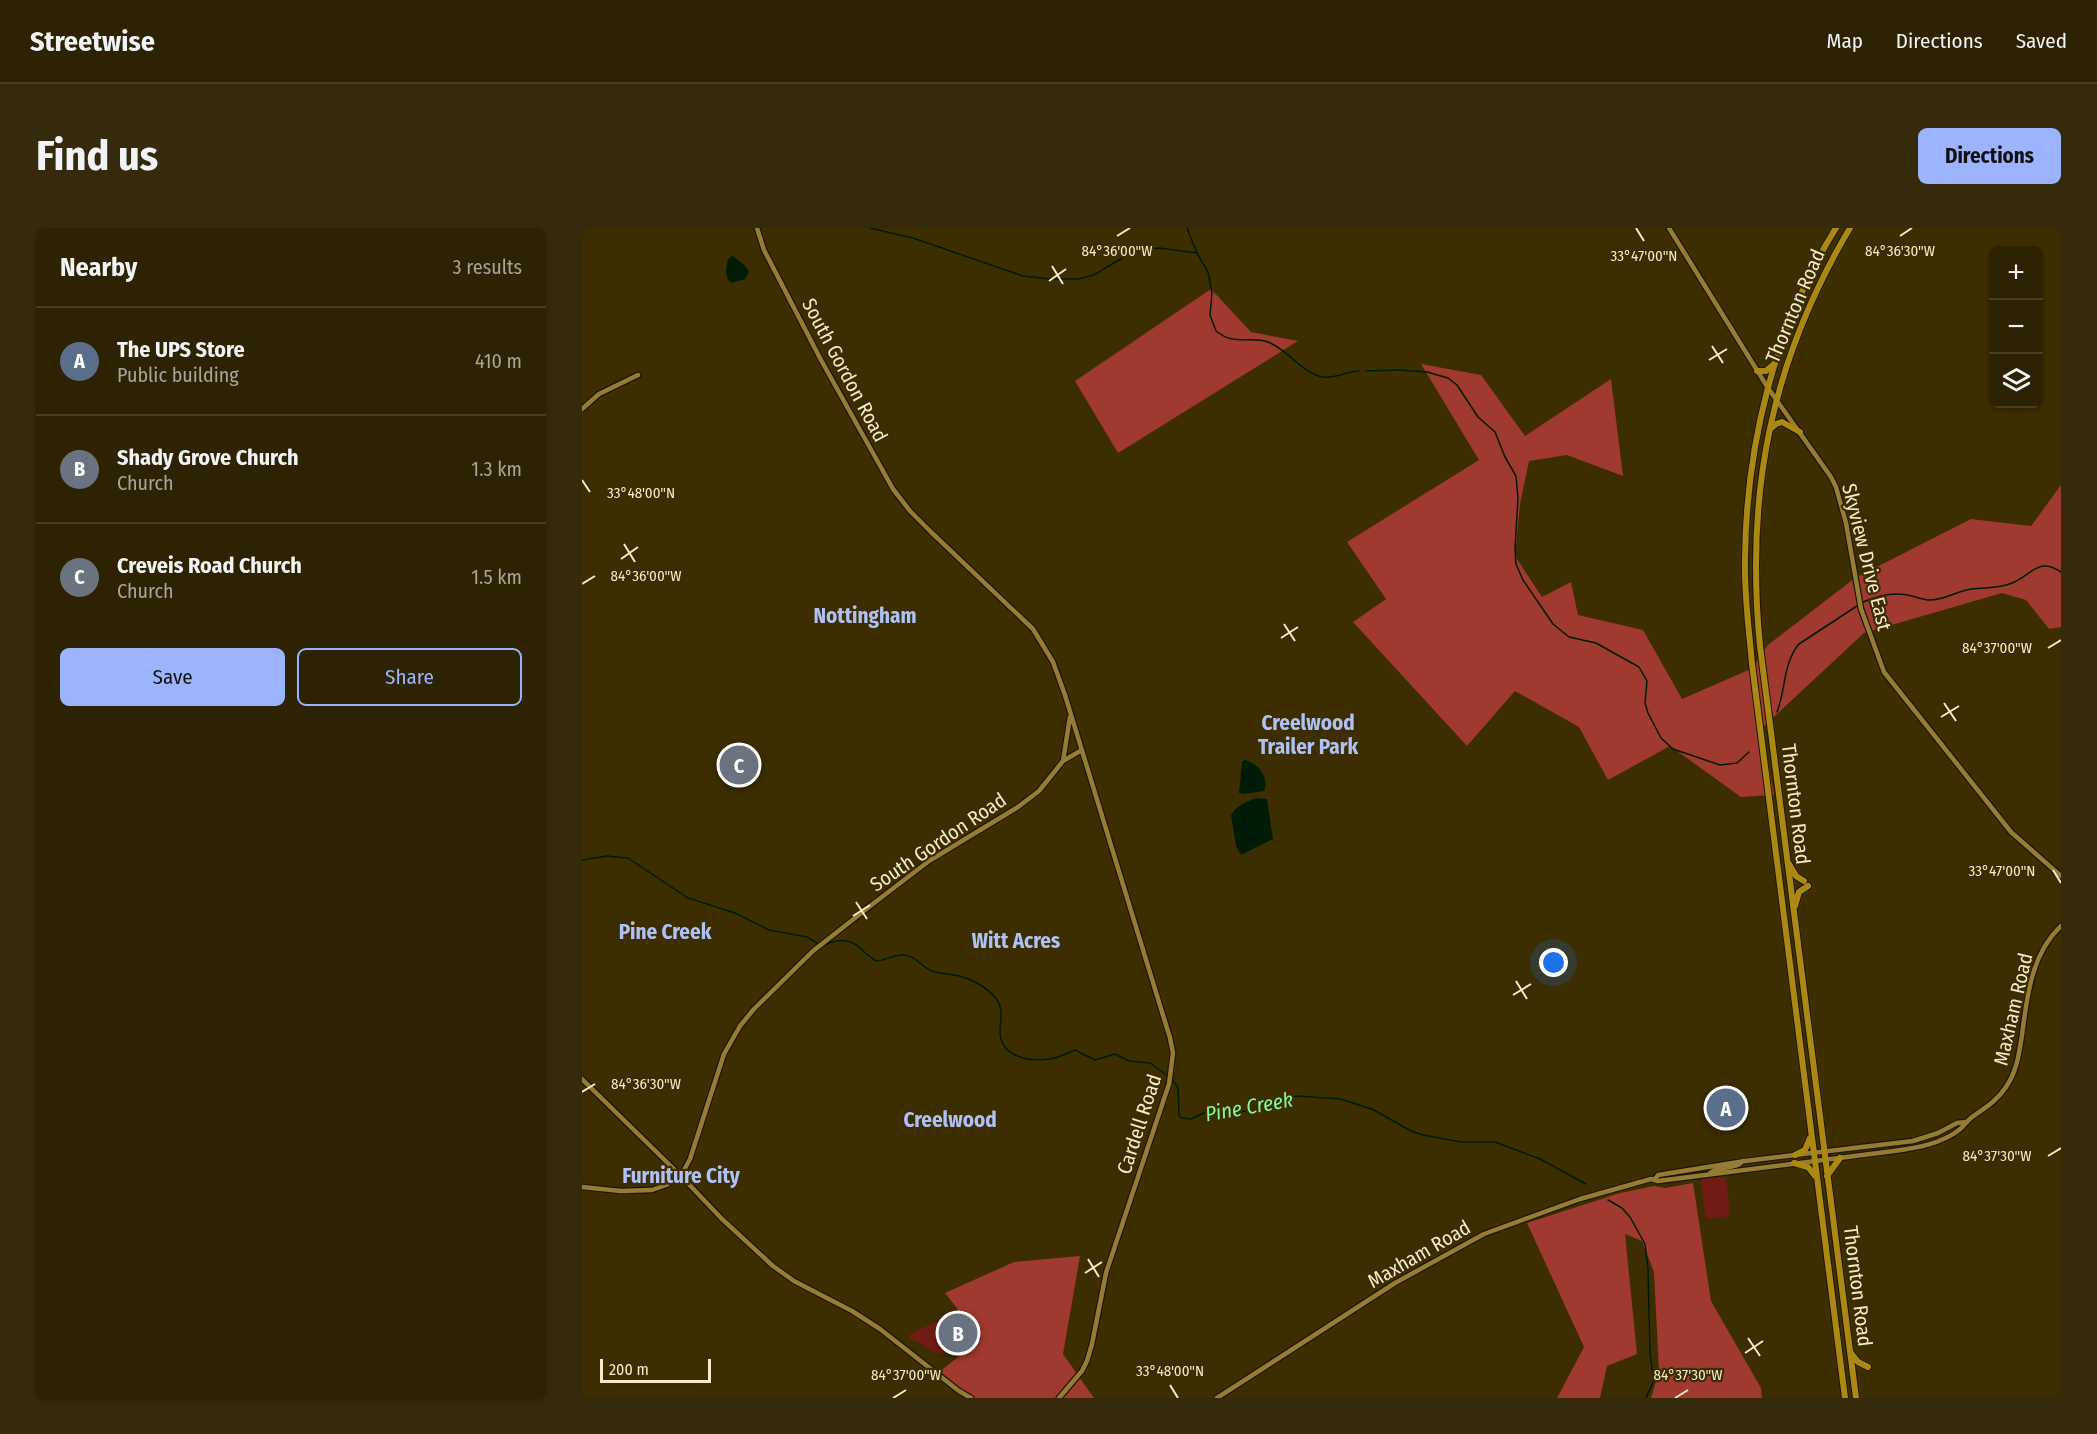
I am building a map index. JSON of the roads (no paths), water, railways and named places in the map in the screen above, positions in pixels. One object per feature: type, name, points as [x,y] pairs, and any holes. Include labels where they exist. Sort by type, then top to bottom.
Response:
[{"type":"highway","name":"Thornton Road","points":[[1836,228],[1802,292],[1768,388],[1755,450],[1747,515],[1745,559],[1746,597],[1754,678],[1845,1398]]},
{"type":"highway","name":"Thornton Road","points":[[1850,228],[1815,292],[1795,340],[1776,399],[1760,482],[1755,531],[1760,646],[1856,1398]]},
{"type":"highway","points":[[1757,371],[1766,371],[1775,363]]},
{"type":"highway","points":[[1768,432],[1774,425],[1782,422],[1800,432]]},
{"type":"highway","points":[[1786,858],[1796,876],[1806,884],[1797,895],[1794,915]]},
{"type":"highway","points":[[1811,1135],[1807,1148],[1795,1159],[1808,1167],[1818,1183]]},
{"type":"highway","points":[[1827,1177],[1834,1163],[1840,1158]]},
{"type":"highway","points":[[1849,1350],[1858,1362],[1868,1367]]},
{"type":"street","name":"South Gordon Road","points":[[757,228],[764,250],[821,360],[893,489],[910,511],[1033,629],[1053,662],[1070,714]]},
{"type":"street","name":"Skyview Drive East","points":[[1669,228],[1757,371],[1836,487],[1850,542],[1861,609],[1884,672],[2011,832],[2061,876]]},
{"type":"street","points":[[582,409],[599,394],[638,375]]},
{"type":"street","name":"Cardell Road","points":[[1059,1398],[1082,1371],[1087,1361],[1107,1273],[1169,1084],[1172,1064],[1170,1038],[1070,714]]},
{"type":"street","points":[[1063,761],[1070,714]]},
{"type":"street","name":"South Gordon Road","points":[[681,1176],[690,1159],[727,1047],[754,1009],[813,951],[929,861],[1018,807],[1039,791],[1063,761],[1082,750]]},
{"type":"street","name":"Maxham Road","points":[[1824,1156],[1840,1158],[1921,1146],[1949,1136],[1993,1102],[2011,1079],[2021,1048],[2029,994],[2038,958],[2047,941],[2061,926]]},
{"type":"street","points":[[582,1079],[732,1228],[788,1277],[852,1311],[880,1329],[971,1398]]},
{"type":"street","name":"Maxham Road","points":[[1654,1179],[1658,1181],[1708,1174],[1913,1141],[1938,1133],[1957,1123],[1966,1122]]},
{"type":"street","name":"Maxham Road","points":[[1217,1398],[1395,1283],[1484,1234],[1580,1199],[1654,1179],[1658,1175],[1743,1161],[1795,1159]]},
{"type":"street","points":[[1708,1174],[1715,1169],[1739,1166],[1743,1161]]},
{"type":"street","points":[[582,1187],[621,1191],[652,1190],[681,1176]]},
{"type":"waterway","points":[[870,228],[913,238],[1023,276],[1050,279],[1078,279],[1094,275],[1127,255],[1143,249],[1159,248],[1197,253]]},
{"type":"waterway","points":[[1187,228],[1208,272],[1212,293],[1210,315],[1216,331],[1236,340],[1268,342],[1315,375],[1332,377],[1359,371]]},
{"type":"waterway","points":[[1366,371],[1427,372],[1448,378],[1457,385],[1478,417],[1495,432],[1516,476],[1518,498],[1516,564],[1523,580],[1553,624],[1569,637],[1596,643],[1639,667],[1647,681],[1645,703],[1648,713],[1661,738],[1673,749],[1720,765],[1737,763],[1749,752]]},
{"type":"waterway","points":[[1863,602],[1893,594],[1935,600],[1966,590],[2007,585],[2036,568],[2047,566],[2061,572]]},
{"type":"waterway","points":[[1777,712],[1787,668],[1799,644],[1857,606]]},
{"type":"waterway","name":"Pine Creek","points":[[582,860],[607,856],[628,858],[688,898],[735,913],[769,930],[807,937],[817,943]]},
{"type":"waterway","name":"Pine Creek","points":[[823,946],[833,942],[848,941],[857,945],[877,961],[905,955],[937,973],[960,976],[978,984],[997,1000],[1001,1012],[1002,1040],[1005,1047],[1017,1056],[1041,1060],[1060,1057],[1075,1050],[1095,1060],[1115,1054],[1129,1061],[1150,1063],[1168,1076]]},
{"type":"waterway","name":"Pine Creek","points":[[1172,1079],[1178,1088],[1181,1118],[1191,1119],[1206,1112],[1250,1111],[1297,1096],[1341,1099],[1374,1110],[1411,1131],[1423,1135],[1461,1142],[1495,1142],[1540,1159],[1586,1184]]},
{"type":"waterway","name":"Pine Creek","points":[[1608,1200],[1622,1208],[1630,1217],[1645,1244],[1648,1269],[1650,1354],[1654,1380],[1646,1398]]},
{"type":"place","name":"Creveis Road Church","points":[[739,765]]},
{"type":"place","name":"The UPS Store","points":[[1726,1108]]},
{"type":"place","name":"Shady Grove Church","points":[[958,1333]]},
{"type":"district","name":"Nottingham","points":[[865,616]]},
{"type":"district","name":"Creelwood Trailer Park","points":[[1308,735]]},
{"type":"district","name":"Pine Creek","points":[[665,932]]},
{"type":"district","name":"Witt Acres","points":[[1016,941]]},
{"type":"district","name":"Creelwood","points":[[950,1120]]},
{"type":"district","name":"Furniture City","points":[[681,1176]]}]
